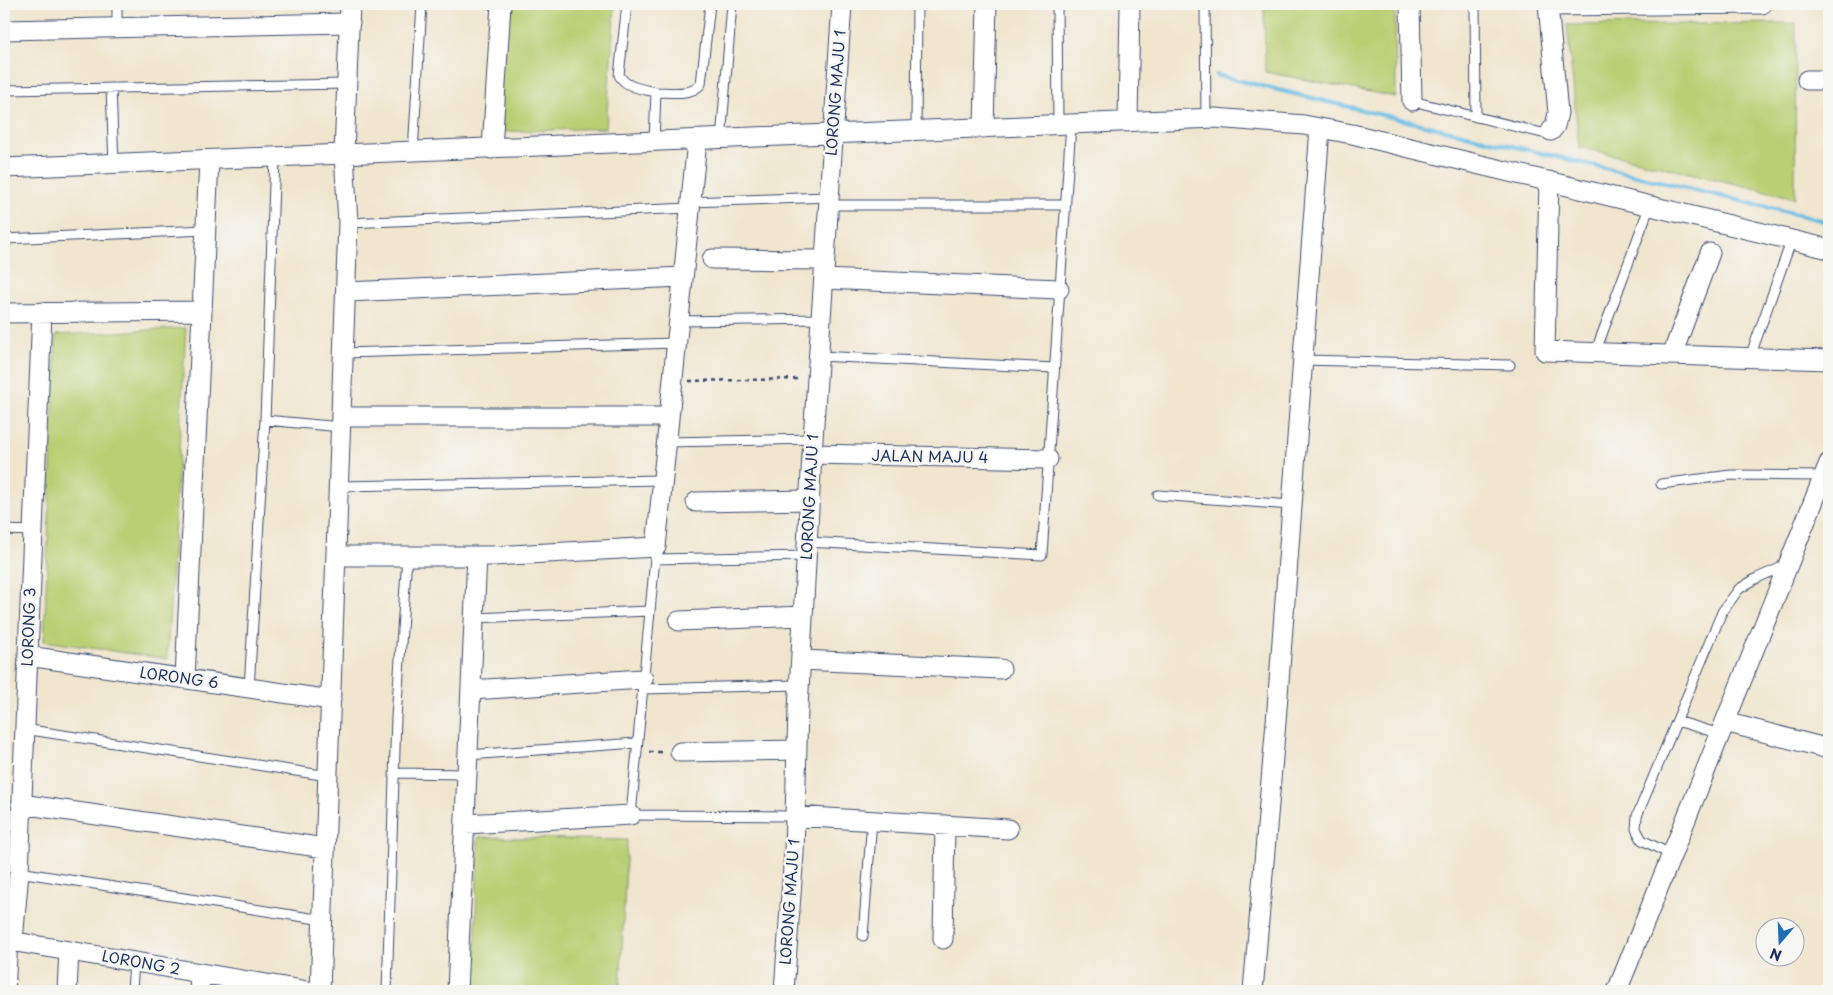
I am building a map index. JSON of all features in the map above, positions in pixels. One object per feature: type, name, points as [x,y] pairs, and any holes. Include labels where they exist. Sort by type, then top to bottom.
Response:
[{"type":"street","points":[[320,991],[346,292],[348,223],[344,154],[350,4]]},
{"type":"street","points":[[492,149],[501,4]]},
{"type":"street","name":"LORONG MAJU 1","points":[[784,991],[794,853],[799,685],[812,447],[842,4]]},
{"type":"street","points":[[984,128],[987,4]]},
{"type":"street","points":[[1128,122],[1130,4]]},
{"type":"street","points":[[1410,4],[1412,101]]},
{"type":"street","points":[[1551,131],[1555,126],[1558,113],[1548,5],[1762,4]]},
{"type":"street","points":[[4,30],[350,23]]},
{"type":"street","points":[[1807,80],[1829,80]]},
{"type":"street","points":[[4,168],[1206,119],[1304,124],[1829,248]]},
{"type":"street","points":[[1253,991],[1276,722],[1320,128]]},
{"type":"street","points":[[336,556],[655,553],[697,141]]},
{"type":"street","points":[[185,679],[209,160]]},
{"type":"street","points":[[1549,181],[1546,351],[1829,360]]},
{"type":"street","points":[[1672,355],[1710,253]]},
{"type":"street","points":[[712,259],[825,260]]},
{"type":"street","points":[[346,292],[682,277]]},
{"type":"street","points":[[824,279],[1060,289]]},
{"type":"street","points":[[4,313],[202,311]]},
{"type":"street","name":"LORONG 3","points":[[8,940],[19,872],[42,312]]},
{"type":"street","points":[[341,422],[669,417]]},
{"type":"street","name":"JALAN MAJU 4","points":[[812,447],[1048,459]]},
{"type":"street","points":[[1617,991],[1827,470]]},
{"type":"street","points":[[696,502],[810,500]]},
{"type":"street","points":[[457,991],[477,556]]},
{"type":"street","points":[[680,621],[803,616]]},
{"type":"street","name":"LORONG 6","points":[[28,656],[331,700]]},
{"type":"street","points":[[801,660],[1001,669]]},
{"type":"street","points":[[471,690],[643,684]]},
{"type":"street","points":[[1722,728],[1829,749]]},
{"type":"street","points":[[680,752],[797,750]]},
{"type":"street","points":[[21,804],[325,848]]},
{"type":"street","points":[[465,824],[631,815]]},
{"type":"street","points":[[795,816],[1008,829]]},
{"type":"street","points":[[944,825],[944,939]]},
{"type":"street","name":"LORONG 2","points":[[8,940],[134,961],[199,982],[308,991]]},
{"type":"street","points":[[67,991],[69,951]]},
{"type":"lane","points":[[117,4],[117,27]]},
{"type":"lane","points":[[413,152],[422,4]]},
{"type":"lane","points":[[627,4],[619,76],[629,85],[656,92],[688,92],[697,89],[701,84],[710,4]]},
{"type":"lane","points":[[721,140],[732,4]]},
{"type":"lane","points":[[916,131],[917,4]]},
{"type":"lane","points":[[795,816],[631,815],[655,553],[807,549],[1042,555],[1065,205],[1064,124],[1057,4]]},
{"type":"lane","points":[[1205,4],[1206,119]]},
{"type":"lane","points":[[1475,4],[1476,117]]},
{"type":"lane","points":[[4,90],[348,84]]},
{"type":"lane","points":[[111,88],[114,164]]},
{"type":"lane","points":[[654,143],[656,92]]},
{"type":"lane","points":[[1412,101],[1542,133],[1551,131]]},
{"type":"lane","points":[[249,689],[265,420],[275,158]]},
{"type":"lane","points":[[348,223],[690,205],[829,201],[1065,205]]},
{"type":"lane","points":[[1596,353],[1650,205]]},
{"type":"lane","points":[[4,240],[206,230]]},
{"type":"lane","points":[[1750,357],[1792,239]]},
{"type":"lane","points":[[678,321],[821,319]]},
{"type":"lane","points":[[344,353],[676,343]]},
{"type":"lane","points":[[819,356],[1054,368]]},
{"type":"lane","points":[[1302,360],[1510,365]]},
{"type":"lane","points":[[265,420],[341,422]]},
{"type":"lane","points":[[666,442],[812,447]]},
{"type":"lane","points":[[1661,484],[1731,475],[1827,470]]},
{"type":"lane","points":[[339,486],[663,480]]},
{"type":"lane","points":[[1158,495],[1292,505]]},
{"type":"lane","points":[[4,530],[33,531]]},
{"type":"lane","points":[[387,991],[396,718],[407,556]]},
{"type":"lane","points":[[1672,855],[1642,840],[1636,829],[1637,816],[1722,612],[1739,589],[1789,564]]},
{"type":"lane","points":[[474,618],[650,611]]},
{"type":"lane","points":[[643,684],[799,685]]},
{"type":"lane","points":[[1677,721],[1722,728]]},
{"type":"lane","points":[[24,729],[328,776]]},
{"type":"lane","points":[[468,755],[637,747]]},
{"type":"lane","points":[[395,773],[467,774]]},
{"type":"lane","points":[[863,936],[872,820]]},
{"type":"lane","points":[[19,872],[323,920]]},
{"type":"lane","points":[[8,940],[10,991]]},
{"type":"lane","points":[[132,991],[134,961]]},
{"type":"path","points":[[672,382],[817,378]]},
{"type":"path","points":[[637,747],[680,752]]},
{"type":"green space","points":[[501,4],[615,4],[606,128],[494,132]]},
{"type":"green space","points":[[1264,4],[1395,4],[1396,97],[1265,72]]},
{"type":"green space","points":[[1796,23],[1795,198],[1579,147],[1567,25]]},
{"type":"green space","points":[[186,328],[167,659],[44,641],[56,335]]},
{"type":"green space","points":[[478,837],[627,840],[620,991],[474,991]]},
{"type":"waterway","points":[[1216,75],[1829,222]]}]
